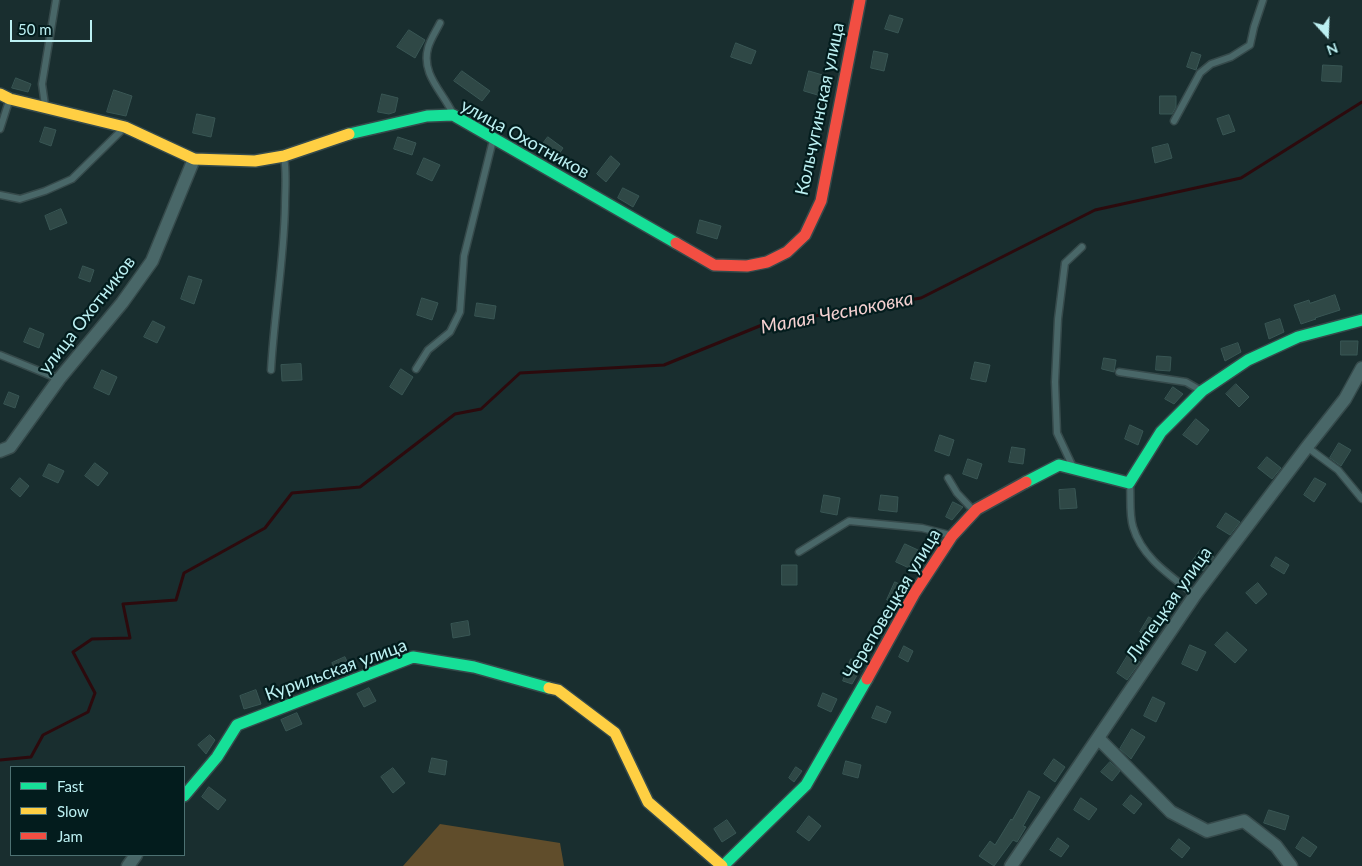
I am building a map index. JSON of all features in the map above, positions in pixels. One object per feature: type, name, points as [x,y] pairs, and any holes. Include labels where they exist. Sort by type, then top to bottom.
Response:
[{"type":"street","name":"Кольчугинская улица","points":[[767,262],[787,252],[805,236],[821,201],[860,0]]},
{"type":"street","name":"улица Охотников","points":[[5,96],[125,127],[194,159],[255,161],[284,156],[343,134],[427,116],[453,115],[714,265],[747,266],[767,262]]},
{"type":"street","name":"улица Охотников","points":[[0,451],[10,446],[59,380],[122,303],[152,261],[194,159]]},
{"type":"street","points":[[1130,483],[1161,432],[1202,391],[1248,360],[1298,337],[1362,320]]},
{"type":"street","name":"Липецкая улица","points":[[1011,866],[1195,595],[1345,399],[1362,368]]},
{"type":"street","name":"Череповецкая улица","points":[[723,866],[806,785],[847,716],[914,594],[952,536],[975,512],[1018,486],[1059,465],[1130,483]]},
{"type":"street","name":"Курильская улица","points":[[185,795],[217,757],[237,725],[413,657],[474,667],[558,690],[616,732],[648,802],[723,866]]},
{"type":"street","points":[[1098,738],[1172,812],[1206,831],[1244,821],[1276,846],[1291,866]]},
{"type":"lane","points":[[46,108],[42,84],[56,0]]},
{"type":"lane","points":[[1174,121],[1200,73],[1211,64],[1231,57],[1250,45],[1263,0]]},
{"type":"lane","points":[[440,23],[428,48],[427,67],[453,115]]},
{"type":"lane","points":[[0,128],[5,96]]},
{"type":"lane","points":[[0,195],[20,199],[45,191],[72,178],[125,127]]},
{"type":"lane","points":[[416,369],[428,350],[450,332],[460,312],[464,256],[494,140]]},
{"type":"lane","points":[[271,370],[285,233],[286,169],[284,156]]},
{"type":"lane","points":[[1073,469],[1057,433],[1056,355],[1058,319],[1065,263],[1082,247]]},
{"type":"lane","points":[[0,355],[59,380]]},
{"type":"lane","points":[[1119,372],[1186,382],[1202,391]]},
{"type":"lane","points":[[1307,447],[1338,470],[1362,499]]},
{"type":"lane","points":[[948,478],[957,493],[975,512]]},
{"type":"lane","points":[[1130,483],[1132,526],[1140,543],[1155,563],[1195,595]]},
{"type":"lane","points":[[799,552],[849,521],[922,528],[952,536]]},
{"type":"shaded area","points":[[440,824],[560,843],[564,866],[403,866]]},
{"type":"building","points":[[890,15],[903,19],[898,33],[885,29]]},
{"type":"building","points":[[409,30],[425,40],[415,58],[397,47]]},
{"type":"building","points":[[736,43],[756,51],[751,64],[731,57]]},
{"type":"building","points":[[874,51],[888,54],[884,71],[871,68]]},
{"type":"building","points":[[1192,52],[1201,55],[1196,70],[1187,67]]},
{"type":"building","points":[[1323,65],[1342,66],[1341,82],[1322,81]]},
{"type":"building","points":[[462,71],[490,91],[482,101],[454,81]]},
{"type":"building","points":[[809,71],[826,76],[821,96],[804,91]]},
{"type":"building","points":[[16,78],[31,84],[28,92],[12,88]]},
{"type":"building","points":[[114,90],[132,96],[126,116],[107,112]]},
{"type":"building","points":[[382,94],[398,98],[395,112],[389,114],[378,112]]},
{"type":"building","points":[[1160,96],[1176,96],[1176,107],[1172,114],[1160,114]]},
{"type":"building","points":[[197,114],[215,118],[211,137],[193,133]]},
{"type":"building","points":[[1229,115],[1235,131],[1223,135],[1217,119]]},
{"type":"building","points":[[45,127],[56,130],[51,146],[40,142]]},
{"type":"building","points":[[398,137],[416,143],[412,155],[394,149]]},
{"type":"building","points":[[548,137],[563,148],[555,160],[539,149]]},
{"type":"building","points":[[1168,144],[1172,158],[1155,163],[1152,148]]},
{"type":"building","points":[[611,156],[620,164],[606,182],[597,174]]},
{"type":"building","points":[[424,158],[440,165],[432,181],[417,174]]},
{"type":"building","points":[[623,188],[639,196],[633,207],[618,198]]},
{"type":"building","points":[[61,209],[67,223],[50,230],[45,216]]},
{"type":"building","points":[[700,220],[721,226],[717,239],[697,233]]},
{"type":"building","points":[[83,266],[94,270],[90,282],[79,278]]},
{"type":"building","points":[[189,276],[202,280],[194,304],[181,299]]},
{"type":"building","points":[[1335,295],[1340,310],[1301,324],[1294,305],[1309,300],[1310,303]]},
{"type":"building","points":[[422,298],[438,303],[432,320],[417,315]]},
{"type":"building","points":[[477,303],[496,306],[494,319],[475,316]]},
{"type":"building","points":[[1280,319],[1284,332],[1269,339],[1265,324]]},
{"type":"building","points":[[153,321],[165,327],[157,343],[144,337]]},
{"type":"building","points":[[30,328],[44,334],[39,348],[24,342]]},
{"type":"building","points":[[1341,341],[1358,341],[1357,355],[1341,355]]},
{"type":"building","points":[[1238,343],[1241,352],[1225,361],[1221,349]]},
{"type":"building","points":[[1157,356],[1171,357],[1170,371],[1156,370]]},
{"type":"building","points":[[1104,358],[1116,360],[1114,372],[1102,369]]},
{"type":"building","points":[[975,362],[990,365],[986,382],[971,379]]},
{"type":"building","points":[[301,364],[302,380],[282,381],[281,365]]},
{"type":"building","points":[[401,369],[413,377],[402,395],[390,387]]},
{"type":"building","points":[[102,370],[117,377],[109,395],[94,388]]},
{"type":"building","points":[[1236,384],[1249,397],[1239,407],[1226,394]]},
{"type":"building","points":[[1173,387],[1183,394],[1174,404],[1165,399]]},
{"type":"building","points":[[9,392],[19,396],[15,408],[4,404]]},
{"type":"building","points":[[1196,419],[1209,430],[1197,445],[1183,435]]},
{"type":"building","points":[[1130,425],[1143,431],[1138,445],[1125,439]]},
{"type":"building","points":[[940,435],[954,440],[949,456],[935,451]]},
{"type":"building","points":[[1339,443],[1351,450],[1341,466],[1330,458]]},
{"type":"building","points":[[1012,447],[1025,449],[1023,464],[1009,462]]},
{"type":"building","points":[[1267,457],[1281,468],[1272,479],[1258,468]]},
{"type":"building","points":[[968,459],[982,464],[977,479],[963,474]]},
{"type":"building","points":[[95,463],[108,473],[98,486],[85,476]]},
{"type":"building","points":[[49,464],[64,471],[58,483],[43,476]]},
{"type":"building","points":[[20,478],[29,486],[20,497],[11,489]]},
{"type":"building","points":[[1315,478],[1326,484],[1314,502],[1304,495]]},
{"type":"building","points":[[1075,489],[1077,508],[1060,509],[1059,490]]},
{"type":"building","points":[[824,495],[840,498],[837,515],[821,512]]},
{"type":"building","points":[[881,495],[898,497],[897,512],[879,510]]},
{"type":"building","points":[[953,502],[963,507],[952,520],[946,517]]},
{"type":"building","points":[[1226,513],[1240,522],[1230,535],[1217,527]]},
{"type":"building","points":[[905,544],[918,550],[909,568],[896,562]]},
{"type":"building","points":[[1202,548],[1214,557],[1203,571],[1192,562]]},
{"type":"building","points":[[1276,557],[1289,565],[1284,574],[1271,566]]},
{"type":"building","points":[[782,565],[797,565],[797,585],[782,585]]},
{"type":"building","points":[[895,582],[906,587],[896,604],[887,600]]},
{"type":"building","points":[[1258,583],[1267,594],[1256,604],[1246,593]]},
{"type":"building","points":[[1149,617],[1161,624],[1152,639],[1140,632]]},
{"type":"building","points":[[468,621],[470,635],[453,638],[451,624]]},
{"type":"building","points":[[1227,632],[1247,650],[1235,663],[1215,645]]},
{"type":"building","points":[[1190,645],[1206,652],[1197,671],[1182,664]]},
{"type":"building","points":[[904,646],[913,651],[908,662],[899,657]]},
{"type":"building","points":[[1128,655],[1140,662],[1127,680],[1117,673]]},
{"type":"building","points":[[345,657],[351,670],[338,675],[332,663]]},
{"type":"building","points":[[851,659],[864,663],[852,684],[843,681]]},
{"type":"building","points":[[369,688],[376,701],[364,707],[357,694]]},
{"type":"building","points":[[256,690],[261,704],[244,709],[240,696]]},
{"type":"building","points":[[823,693],[837,699],[831,712],[818,706]]},
{"type":"building","points":[[1153,697],[1165,703],[1156,722],[1144,716]]},
{"type":"building","points":[[877,706],[891,712],[886,723],[872,718]]},
{"type":"building","points":[[297,713],[302,724],[286,731],[281,720]]},
{"type":"building","points":[[1132,729],[1145,737],[1131,759],[1120,749]]},
{"type":"building","points":[[210,735],[215,740],[206,754],[198,745]]},
{"type":"building","points":[[432,758],[447,761],[445,775],[429,772]]},
{"type":"building","points":[[1054,759],[1065,767],[1055,782],[1044,774]]},
{"type":"building","points":[[846,761],[861,765],[858,778],[843,774]]},
{"type":"building","points":[[1110,762],[1120,771],[1112,781],[1101,772]]},
{"type":"building","points":[[796,767],[802,771],[794,782],[789,778]]},
{"type":"building","points":[[393,768],[405,783],[393,793],[381,777]]},
{"type":"building","points":[[209,787],[226,800],[218,810],[202,797]]},
{"type":"building","points":[[1029,791],[1040,797],[1023,826],[1026,827],[1017,842],[1013,840],[994,866],[979,856],[990,841],[995,845]]},
{"type":"building","points":[[1131,795],[1142,804],[1134,814],[1123,805]]},
{"type":"building","points":[[1081,798],[1097,809],[1089,820],[1074,810]]},
{"type":"building","points":[[1269,810],[1289,816],[1285,830],[1264,823]]},
{"type":"building","points":[[809,816],[821,826],[809,841],[797,832]]},
{"type":"building","points":[[727,820],[736,833],[722,842],[714,829]]},
{"type":"building","points":[[1303,837],[1317,847],[1310,857],[1296,848]]},
{"type":"building","points":[[1058,838],[1069,846],[1061,857],[1050,850]]},
{"type":"building","points":[[1179,839],[1190,848],[1182,858],[1171,849]]},
{"type":"waterway","name":"Малая Чесноковка","points":[[0,760],[31,757],[43,735],[88,712],[95,693],[73,652],[92,639],[130,638],[123,604],[176,600],[184,573],[265,528],[292,493],[360,487],[455,414],[481,409],[520,373],[664,365],[762,325],[921,298],[1095,210],[1241,178],[1362,102]]},
{"type":"traffic: fast","points":[[349,134],[427,116],[453,115],[676,243]]},
{"type":"traffic: fast","points":[[1026,482],[1059,465],[1129,483],[1161,432],[1202,391],[1248,360],[1298,337],[1362,320]]},
{"type":"traffic: fast","points":[[185,795],[217,757],[237,725],[413,657],[474,667],[549,688]]},
{"type":"traffic: fast","points":[[723,866],[806,785],[867,679]]},
{"type":"traffic: slow","points":[[0,94],[10,99],[125,127],[194,159],[255,161],[284,156],[349,134]]},
{"type":"traffic: slow","points":[[549,688],[558,690],[615,733],[648,802],[722,866]]},
{"type":"traffic: jam","points":[[676,243],[714,265],[747,266],[767,262],[787,252],[805,235],[821,201],[860,0]]},
{"type":"traffic: jam","points":[[867,679],[914,594],[952,536],[977,509],[1026,482]]}]
